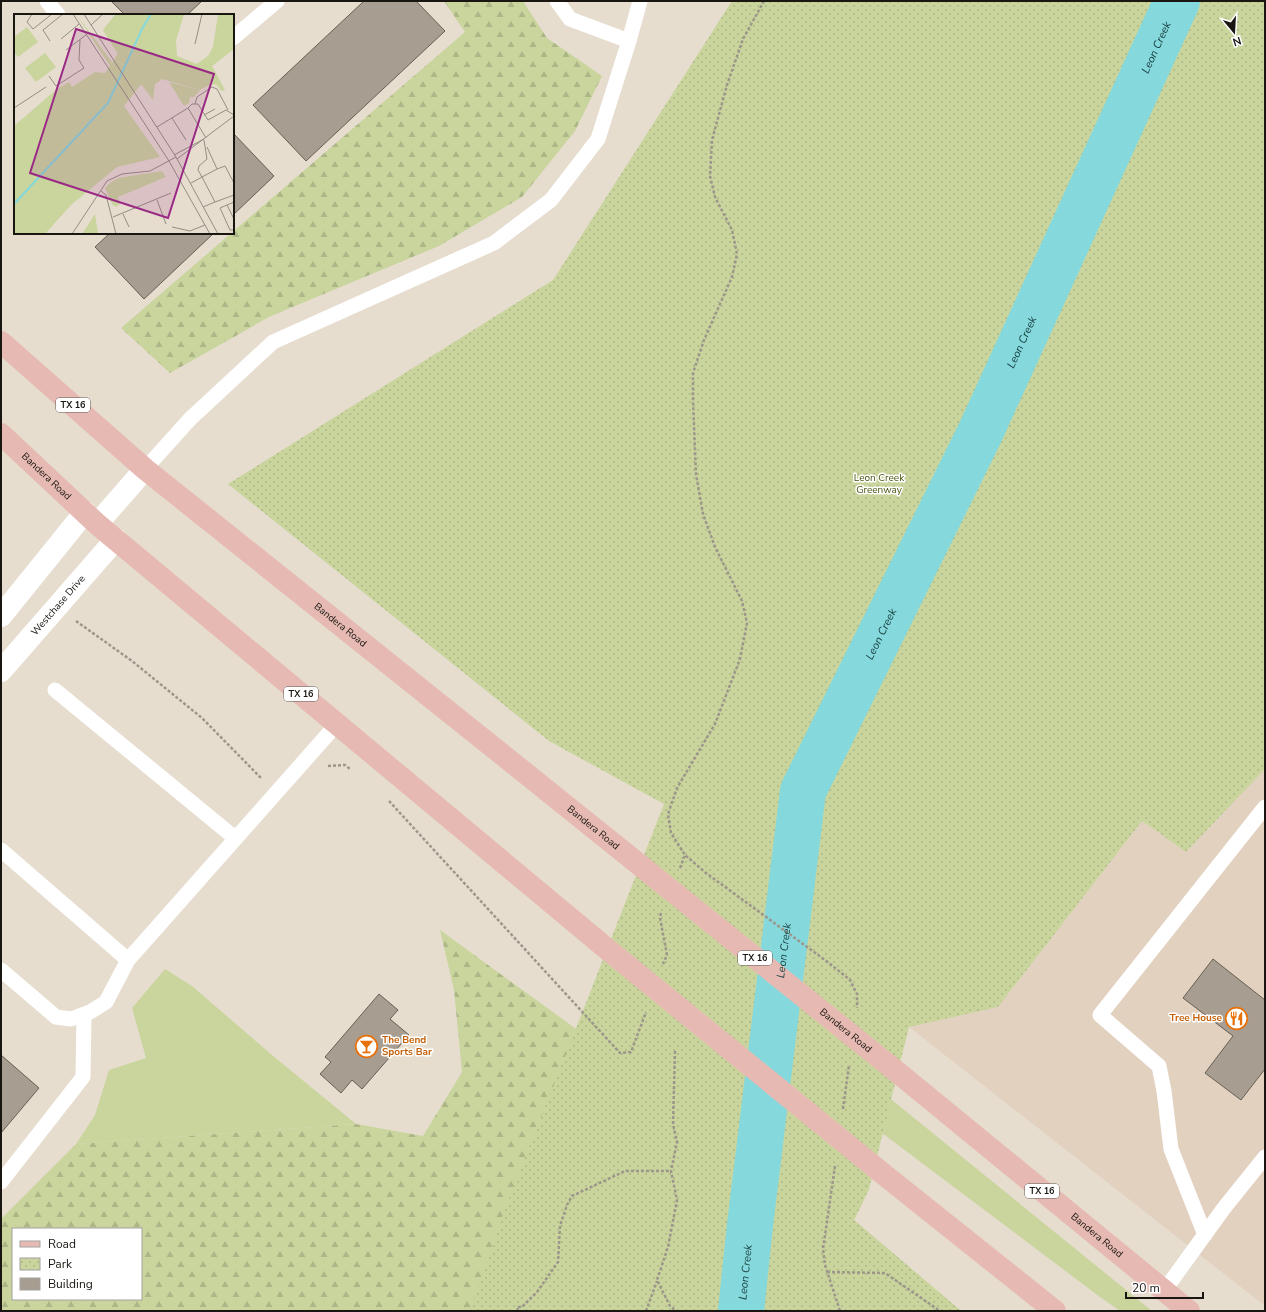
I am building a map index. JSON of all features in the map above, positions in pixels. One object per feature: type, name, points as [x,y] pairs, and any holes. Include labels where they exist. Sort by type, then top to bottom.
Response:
[{"type":"main road","name":"Bandera Road","points":[[1,342],[145,469],[896,1071],[1188,1311]]},
{"type":"main road","name":"Bandera Road","points":[[1,434],[91,518],[607,949],[882,1173],[1055,1311]]},
{"type":"street","points":[[1,616],[91,518],[145,469]]},
{"type":"street","name":"Westchase Drive","points":[[1,671],[116,539]]},
{"type":"lane","points":[[47,1],[57,14]]},
{"type":"lane","points":[[234,37],[277,1]]},
{"type":"lane","points":[[557,1],[570,19],[629,41]]},
{"type":"lane","points":[[145,469],[190,419],[273,342],[494,243],[551,200],[598,139],[640,1]]},
{"type":"lane","points":[[55,690],[236,838]]},
{"type":"lane","points":[[1,970],[56,1017],[71,1019],[84,1015],[106,1002],[128,960],[337,724]]},
{"type":"lane","points":[[1205,1235],[1171,1149],[1164,1091],[1159,1066],[1100,1015],[1265,807]]},
{"type":"lane","points":[[1,850],[128,960]]},
{"type":"lane","points":[[1,1182],[83,1077],[84,1015]]},
{"type":"lane","points":[[1164,1291],[1224,1208],[1265,1157]]},
{"type":"path","points":[[764,1],[743,39],[727,85],[712,140],[710,176],[715,197],[732,230],[737,254],[732,277],[704,340],[693,373],[696,474],[703,514],[715,547],[742,601],[747,623],[740,658],[715,724],[677,788],[668,814],[671,833],[685,855],[706,873],[829,963]]},
{"type":"path","points":[[74,620],[132,661],[202,718],[276,793]]},
{"type":"path","points":[[322,767],[345,765],[351,770]]},
{"type":"path","points":[[386,798],[620,1053],[630,1052],[647,1007]]},
{"type":"path","points":[[679,869],[685,855]]},
{"type":"path","points":[[661,970],[667,955],[660,918],[662,911]]},
{"type":"path","points":[[646,1311],[668,1247],[677,1200],[671,1171],[677,1142],[673,1124],[675,1051]]},
{"type":"path","points":[[518,1311],[517,1306],[522,1307],[538,1292],[558,1262],[560,1226],[567,1205],[572,1196],[625,1171],[671,1171]]},
{"type":"path","points":[[827,1272],[885,1273],[940,1311]]},
{"type":"path","points":[[657,1280],[670,1306],[676,1311]]},
{"type":"shaded area","points":[[1265,769],[1265,1306],[909,1027],[998,1007],[1142,821],[1186,852]]},
{"type":"green space","points":[[444,1],[523,1],[547,38],[602,76],[575,131],[522,197],[439,246],[271,316],[170,373],[121,328],[230,234],[234,234],[234,231],[465,32]]},
{"type":"green space","name":"Leon Creek Greenway","points":[[732,1],[1265,1],[1265,769],[1186,852],[1142,821],[998,1007],[909,1027],[869,1189],[854,1220],[961,1311],[470,1311],[502,1217],[664,804],[549,741],[228,484],[553,280]]},
{"type":"green space","points":[[440,930],[715,1130],[869,1189],[854,1220],[961,1311],[1,1311],[1,1219],[76,1144],[356,1124],[423,1136],[462,1072],[454,990]]},
{"type":"green space","points":[[165,969],[192,986],[272,1055],[356,1124],[76,1144],[95,1115],[109,1070],[146,1058],[132,1008]]},
{"type":"green space","points":[[887,1096],[1152,1311],[1120,1311],[882,1133]]},
{"type":"building","points":[[111,1],[202,1],[188,14],[124,14]]},
{"type":"building","points":[[364,1],[416,1],[445,31],[306,161],[253,105]]},
{"type":"building","points":[[234,134],[274,176],[234,214]]},
{"type":"building","points":[[109,234],[213,234],[144,299],[95,247]]},
{"type":"building","name":"Tree House","points":[[1213,959],[1265,1000],[1265,1069],[1241,1100],[1205,1073],[1233,1036],[1183,998]]},
{"type":"building","name":"The Bend Sports Bar","points":[[379,994],[398,1010],[390,1019],[409,1035],[362,1089],[352,1080],[341,1093],[320,1074],[331,1062],[325,1057]]},
{"type":"building","points":[[1,1055],[39,1088],[1,1133]]},
{"type":"waterway","name":"Leon Creek","points":[[741,1311],[750,1225],[803,791],[980,433],[1177,1]]},
{"type":"place","name":"Tree House","points":[[1237,1018]]},
{"type":"place","name":"The Bend Sports Bar","points":[[367,1046]]}]
